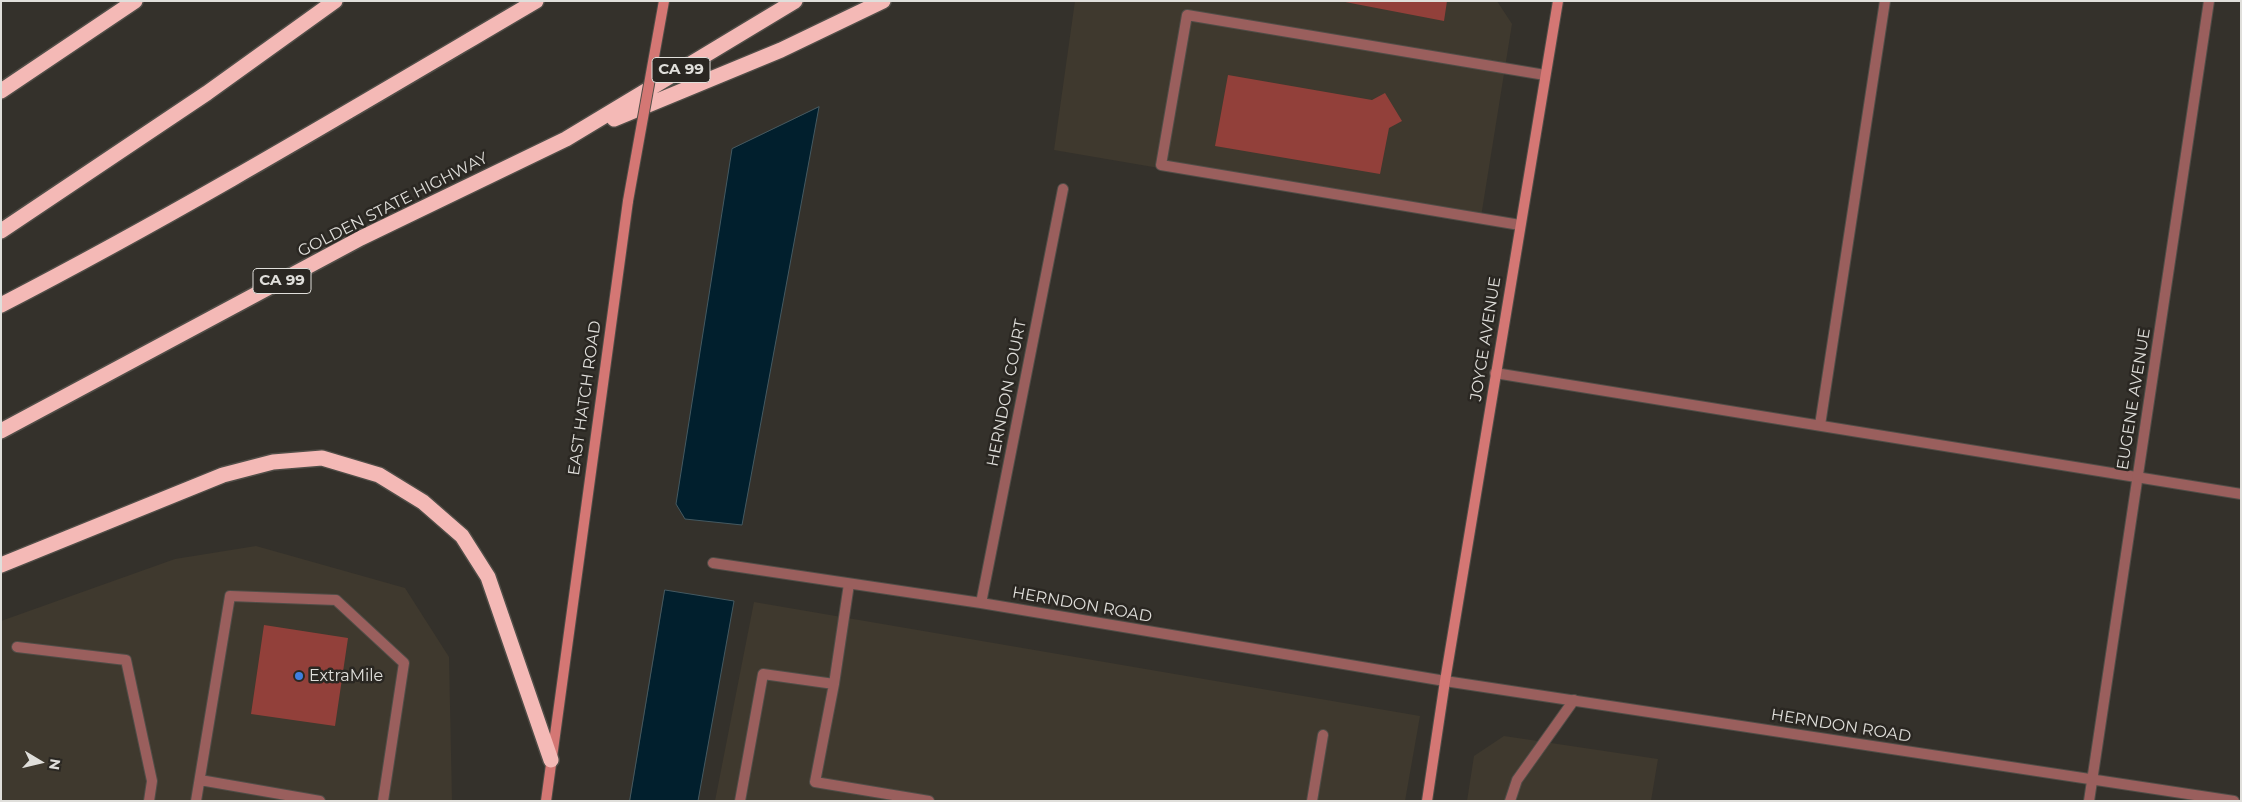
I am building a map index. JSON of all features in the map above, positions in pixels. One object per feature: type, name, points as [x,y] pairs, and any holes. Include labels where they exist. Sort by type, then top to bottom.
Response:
[{"type":"highway","points":[[1,91],[135,1]]},
{"type":"highway","points":[[1,230],[207,93],[336,1]]},
{"type":"highway","points":[[1,305],[71,269],[300,140],[536,1]]},
{"type":"highway","name":"GOLDEN STATE HIGHWAY","points":[[1,431],[361,238],[566,139],[795,1]]},
{"type":"highway","points":[[566,139],[781,50],[883,1]]},
{"type":"highway","points":[[1,565],[223,475],[273,462],[322,458],[380,475],[423,502],[462,536],[488,577],[551,760]]},
{"type":"main road","name":"EAST HATCH ROAD","points":[[546,801],[628,201],[664,1]]},
{"type":"main road","name":"JOYCE AVENUE","points":[[1445,681],[1558,1]]},
{"type":"main road","points":[[1427,801],[1445,681]]},
{"type":"street","points":[[1820,425],[1885,1]]},
{"type":"street","name":"EUGENE AVENUE","points":[[2089,801],[2209,1]]},
{"type":"street","points":[[1520,225],[1161,165],[1187,15],[1545,75]]},
{"type":"street","name":"HERNDON COURT","points":[[981,603],[1063,188]]},
{"type":"street","points":[[1495,373],[2241,494]]},
{"type":"street","name":"HERNDON ROAD","points":[[713,563],[981,603],[1445,681],[2234,801]]},
{"type":"street","points":[[849,584],[834,684],[815,782],[891,798],[928,801]]},
{"type":"street","points":[[196,801],[230,596],[336,600],[404,663],[383,801]]},
{"type":"street","points":[[16,647],[126,660],[152,781],[149,801]]},
{"type":"street","points":[[740,801],[763,674],[834,684]]},
{"type":"street","points":[[1510,801],[1517,780],[1574,700]]},
{"type":"street","points":[[1312,801],[1323,735]]},
{"type":"street","points":[[200,780],[320,801]]},
{"type":"shaded area","points":[[1075,1],[1497,1],[1512,24],[1480,223],[1054,150]]},
{"type":"shaded area","points":[[256,546],[405,588],[449,657],[452,801],[1,801],[1,621],[175,559]]},
{"type":"shaded area","points":[[754,602],[1420,716],[1405,801],[715,801]]},
{"type":"shaded area","points":[[1504,736],[1658,759],[1651,801],[1467,801],[1474,756]]},
{"type":"water","points":[[819,107],[742,525],[685,519],[676,504],[732,149]]},
{"type":"water","points":[[665,590],[734,601],[698,801],[630,801]]},
{"type":"building","points":[[1340,1],[1447,1],[1444,21]]},
{"type":"building","points":[[1228,75],[1372,100],[1385,93],[1402,121],[1389,128],[1380,174],[1215,146]]},
{"type":"building","name":"ExtraMile","points":[[264,625],[348,638],[335,726],[251,714]]},
{"type":"place","name":"ExtraMile","points":[[299,676]]}]
